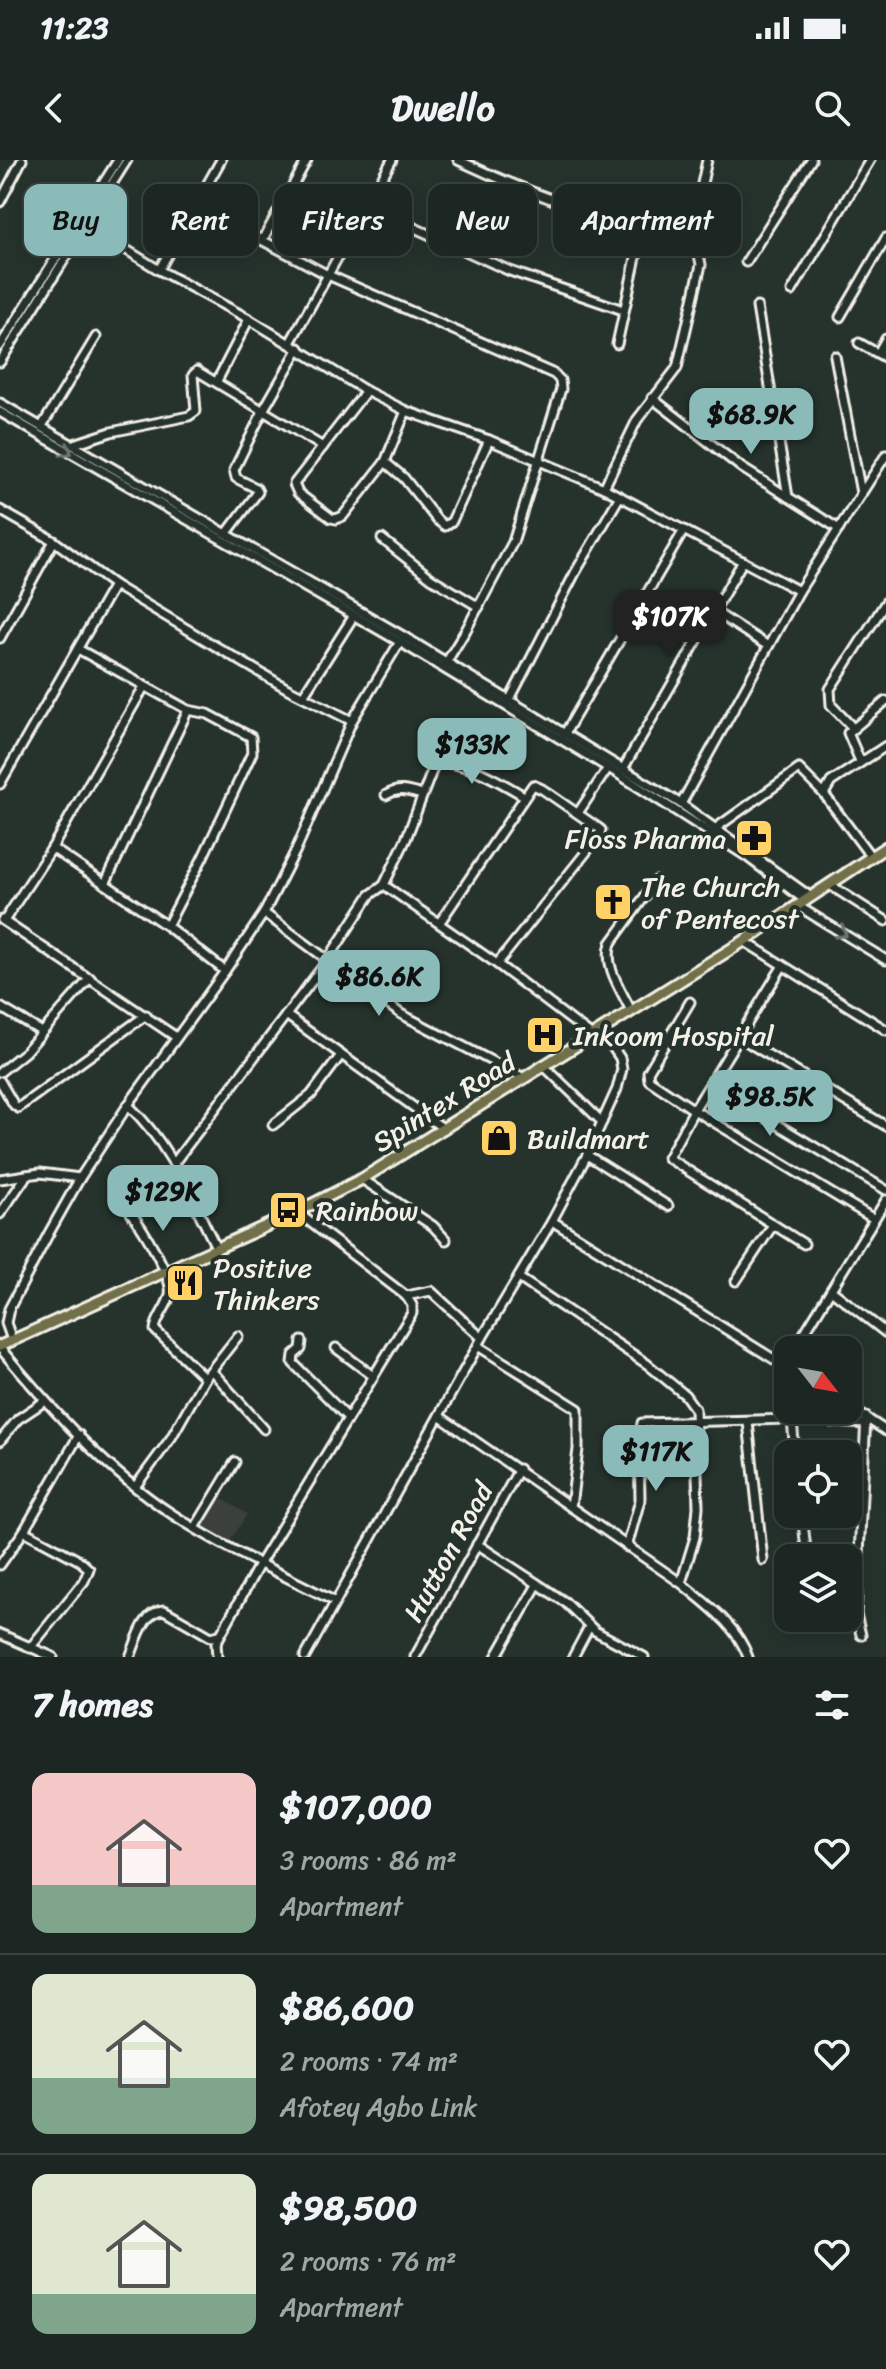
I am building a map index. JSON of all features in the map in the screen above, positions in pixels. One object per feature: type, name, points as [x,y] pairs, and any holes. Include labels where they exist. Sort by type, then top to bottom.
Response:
[{"type":"main road","name":"Spintex Road","points":[[0,1347],[297,1212],[362,1179],[744,941],[886,847]]},
{"type":"street","points":[[0,202],[22,160]]},
{"type":"street","points":[[105,184],[118,160]]},
{"type":"street","points":[[110,184],[127,160]]},
{"type":"street","points":[[207,184],[221,160]]},
{"type":"street","points":[[263,239],[307,160]]},
{"type":"street","points":[[378,184],[392,160]]},
{"type":"street","points":[[458,160],[507,183],[553,199]]},
{"type":"street","points":[[702,184],[707,160]]},
{"type":"street","points":[[746,262],[811,160]]},
{"type":"street","points":[[792,291],[870,160]]},
{"type":"street","points":[[412,227],[510,271],[623,310]]},
{"type":"street","points":[[258,236],[328,275],[554,374],[560,380],[561,389],[520,523],[479,607],[444,666]]},
{"type":"street","points":[[840,317],[886,238]]},
{"type":"street","points":[[127,250],[299,348],[366,391],[406,411],[489,440],[604,488],[799,591]]},
{"type":"street","points":[[0,346],[61,256]]},
{"type":"street","points":[[0,362],[63,256]]},
{"type":"street","points":[[159,270],[167,256]]},
{"type":"street","points":[[290,343],[338,256]]},
{"type":"street","points":[[617,344],[636,256]]},
{"type":"street","points":[[604,488],[637,420],[652,398],[670,380],[682,355],[701,265],[700,256]]},
{"type":"street","points":[[757,307],[788,497]]},
{"type":"street","points":[[217,381],[249,319]]},
{"type":"street","points":[[42,426],[96,337]]},
{"type":"street","points":[[878,353],[886,339]]},
{"type":"street","points":[[859,343],[886,358]]},
{"type":"street","points":[[227,533],[258,492],[233,474],[264,409],[299,348]]},
{"type":"street","points":[[835,356],[861,493]]},
{"type":"street","points":[[74,444],[111,432],[189,416],[196,411],[194,372],[197,371],[323,447]]},
{"type":"street","points":[[366,391],[294,487],[336,519],[343,516],[385,462],[406,411]]},
{"type":"street","points":[[652,398],[742,468],[839,529]]},
{"type":"street","points":[[0,403],[227,533],[708,830],[886,960]]},
{"type":"street","points":[[0,412],[353,617],[402,639]]},
{"type":"street","points":[[385,462],[404,478],[445,526],[452,521],[489,440]]},
{"type":"street","points":[[681,804],[799,591],[886,455]]},
{"type":"street","points":[[509,701],[575,573],[620,496]]},
{"type":"street","points":[[0,510],[54,541],[114,585],[303,696],[352,721]]},
{"type":"street","points":[[564,735],[684,530]]},
{"type":"street","points":[[382,539],[431,578],[479,607]]},
{"type":"street","points":[[0,638],[54,541]]},
{"type":"street","points":[[623,769],[743,561]]},
{"type":"street","points":[[0,784],[114,585]]},
{"type":"street","points":[[852,727],[831,705],[830,689],[883,613],[886,602]]},
{"type":"street","points":[[715,612],[768,646]]},
{"type":"street","points":[[303,696],[353,617]]},
{"type":"street","points":[[12,1340],[6,1323],[9,1309],[80,1178],[264,913],[296,850],[352,721],[402,639]]},
{"type":"street","points":[[78,649],[188,710],[208,714],[251,737],[253,750],[167,926]]},
{"type":"street","points":[[444,666],[509,701],[681,804],[716,828],[805,901]]},
{"type":"street","points":[[144,687],[52,848],[2,920],[176,1037]]},
{"type":"street","points":[[860,761],[848,733],[886,701]]},
{"type":"street","points":[[105,884],[188,710]]},
{"type":"street","points":[[824,794],[831,782],[886,746]]},
{"type":"street","points":[[174,1163],[327,961],[365,901],[384,885],[406,839],[433,767],[439,762],[487,775],[524,796]]},
{"type":"street","points":[[578,813],[608,768]]},
{"type":"street","points":[[716,828],[799,769],[824,794],[871,857]]},
{"type":"street","points":[[440,922],[530,787],[536,785],[600,829],[599,836],[497,964]]},
{"type":"street","points":[[386,795],[400,789],[422,795]]},
{"type":"street","points":[[52,848],[167,926],[225,971]]},
{"type":"street","points":[[631,1011],[612,971],[608,950],[656,881]]},
{"type":"street","points":[[384,885],[440,922],[592,1036]]},
{"type":"street","points":[[830,885],[886,921]]},
{"type":"street","points":[[264,913],[401,1014],[524,1078]]},
{"type":"street","points":[[744,941],[886,1030]]},
{"type":"street","points":[[782,967],[668,1158],[804,1244]]},
{"type":"street","points":[[0,1072],[25,1052],[90,978]]},
{"type":"street","points":[[690,1002],[647,1076],[650,1081],[874,1219]]},
{"type":"street","points":[[0,1007],[42,1032]]},
{"type":"street","points":[[0,1081],[18,1108],[146,1015]]},
{"type":"street","points":[[286,1015],[444,1129]]},
{"type":"street","points":[[305,1657],[587,1155],[617,1089],[622,1069],[620,1058],[601,1030]]},
{"type":"street","points":[[739,1037],[886,1126]]},
{"type":"street","points":[[273,1125],[311,1095],[341,1055]]},
{"type":"street","points":[[543,1065],[602,1122]]},
{"type":"street","points":[[710,1084],[886,1190]]},
{"type":"street","points":[[128,1105],[153,1130],[174,1163],[217,1249]]},
{"type":"street","points":[[587,1155],[668,1206]]},
{"type":"street","points":[[0,1179],[50,1173],[80,1178]]},
{"type":"street","points":[[0,1214],[27,1175]]},
{"type":"street","points":[[362,1179],[433,1226],[446,1240]]},
{"type":"street","points":[[803,1336],[886,1200]]},
{"type":"street","points":[[217,1657],[216,1643],[260,1563],[412,1313],[412,1305],[406,1296],[297,1212]]},
{"type":"street","points":[[131,1213],[153,1246],[170,1295],[155,1330],[205,1378]]},
{"type":"street","points":[[552,1221],[774,1356]]},
{"type":"street","points":[[736,1281],[773,1225]]},
{"type":"street","points":[[519,1278],[647,1364],[692,1403],[697,1422],[698,1507],[695,1537],[681,1583]]},
{"type":"street","points":[[831,1290],[886,1333]]},
{"type":"street","points":[[406,1296],[431,1291],[482,1338]]},
{"type":"street","points":[[135,1487],[171,1438],[205,1378],[238,1336]]},
{"type":"street","points":[[302,1341],[293,1363],[348,1418]]},
{"type":"street","points":[[478,1346],[577,1407],[580,1414],[578,1449],[571,1507]]},
{"type":"street","points":[[0,1347],[45,1401],[135,1487],[195,1528],[334,1601]]},
{"type":"street","points":[[336,1348],[373,1376]]},
{"type":"street","points":[[211,1370],[264,1429]]},
{"type":"street","points":[[0,1441],[18,1419],[45,1401]]},
{"type":"street","points":[[439,1416],[681,1583],[736,1635],[748,1657]]},
{"type":"street","points":[[862,1417],[886,1431]]},
{"type":"street","points":[[627,1547],[640,1500],[641,1424],[774,1420]]},
{"type":"street","points":[[862,1420],[866,1420]]},
{"type":"street","points":[[861,1635],[856,1614],[866,1420]]},
{"type":"street","points":[[748,1422],[763,1560]]},
{"type":"street","points":[[0,1565],[24,1531],[79,1435]]},
{"type":"street","points":[[195,1528],[235,1462]]},
{"type":"street","name":"Hutton Road","points":[[415,1657],[519,1469]]},
{"type":"street","points":[[24,1531],[89,1569],[84,1581],[30,1648]]},
{"type":"street","points":[[477,1544],[579,1613],[589,1627],[644,1657]]},
{"type":"street","points":[[496,1657],[537,1585]]},
{"type":"street","points":[[130,1657],[147,1618],[157,1610],[164,1610],[211,1637],[220,1635]]},
{"type":"street","points":[[573,1657],[589,1627]]},
{"type":"street","points":[[0,1634],[53,1657]]},
{"type":"shaded area","points":[[216,1495],[247,1514],[230,1541],[200,1523]]},
{"type":"place","name":"Floss Pharma","points":[[754,838]]},
{"type":"place","name":"The Church of Pentecost","points":[[613,902]]},
{"type":"place","name":"Inkoom Hospital","points":[[545,1035]]},
{"type":"place","name":"Buildmart","points":[[499,1138]]},
{"type":"place","name":"Rainbow","points":[[288,1210]]},
{"type":"place","name":"Positive Thinkers","points":[[185,1283]]}]
